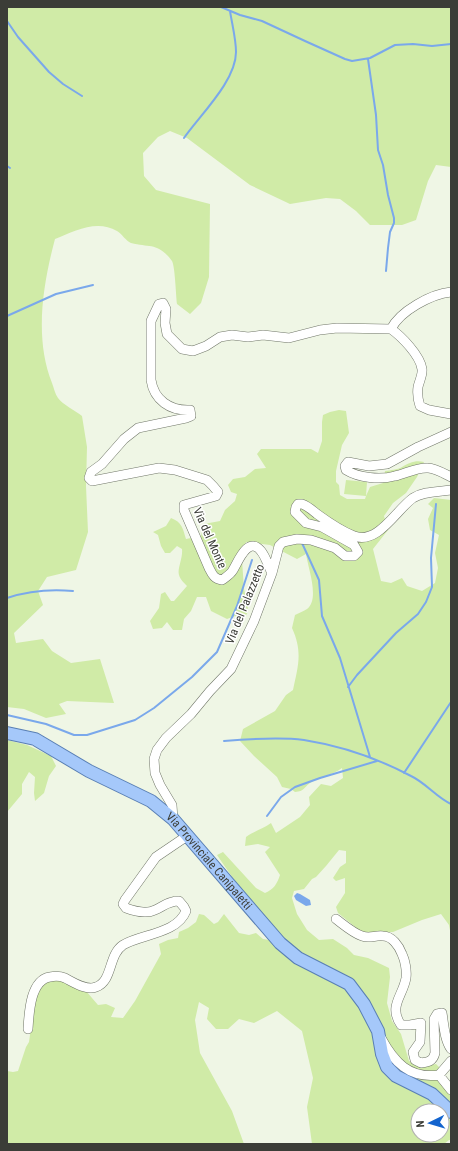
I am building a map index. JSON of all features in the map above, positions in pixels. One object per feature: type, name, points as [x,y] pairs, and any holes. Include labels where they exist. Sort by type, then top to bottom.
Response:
[{"type":"main road","name":"Via Provinciale Canipaletti","points":[[7,733],[35,739],[89,771],[151,801],[173,819],[280,942],[298,958],[349,984],[364,1004],[378,1031],[382,1054],[387,1067],[396,1076],[432,1094],[451,1112]]},
{"type":"street","points":[[451,292],[432,296],[415,305],[394,322],[391,329],[407,344],[418,359],[422,369],[418,388],[420,406],[429,410],[451,414]]},
{"type":"street","name":"Via del Monte","points":[[272,573],[261,550],[255,547],[250,547],[244,550],[232,571],[222,580],[217,580],[214,577],[184,510],[184,505],[216,496],[218,492],[207,480],[175,470],[159,468],[92,481],[89,478],[91,472],[102,464],[124,439],[138,428],[190,416],[190,410],[174,408],[161,402],[152,388],[150,380],[151,321],[159,304],[164,303],[166,309],[164,322],[167,334],[182,349],[193,351],[206,346],[220,337],[232,335],[248,337],[263,335],[289,338],[320,330],[337,328],[391,329]]},
{"type":"street","points":[[451,432],[418,447],[388,464],[369,466],[348,462],[345,466],[346,470],[352,474],[364,476],[393,477],[413,470],[428,468],[451,477]]},
{"type":"street","name":"Via del Palazzetto","points":[[173,819],[172,805],[154,774],[154,759],[157,750],[166,738],[191,714],[231,669],[254,621],[272,573],[279,546],[283,542],[297,538],[325,544],[335,548],[345,556],[354,556],[358,552],[354,545],[336,534],[322,527],[306,523],[295,512],[298,504],[307,506],[329,522],[356,537],[369,537],[385,526],[405,504],[413,498],[424,493],[451,490]]},
{"type":"street","points":[[28,1029],[29,1012],[34,990],[40,982],[47,977],[54,976],[64,978],[72,983],[88,988],[95,988],[102,984],[107,976],[114,958],[120,948],[125,944],[159,932],[184,916],[186,911],[179,901],[164,904],[154,911],[147,912],[131,910],[126,908],[123,904],[156,857],[187,836]]},
{"type":"street","points":[[336,919],[360,936],[369,938],[384,935],[395,941],[403,955],[406,978],[395,1007],[398,1020],[401,1025],[421,1023],[420,1042],[413,1052],[415,1060],[421,1064],[431,1061],[434,1058],[434,1019],[437,1014],[442,1012],[445,1030],[451,1049]]},
{"type":"street","points":[[378,1031],[390,1054],[400,1065],[412,1072],[430,1076],[439,1075],[451,1061]]},
{"type":"street","points":[[439,1075],[451,1090]]},
{"type":"green space","points":[[7,7],[451,7],[451,167],[436,165],[428,181],[416,220],[402,225],[370,225],[356,211],[340,199],[326,198],[290,204],[250,185],[187,138],[170,131],[158,137],[143,153],[144,176],[156,190],[210,204],[209,277],[201,303],[190,314],[177,304],[175,275],[172,261],[158,248],[131,243],[117,231],[102,226],[94,226],[78,230],[55,239],[44,292],[42,311],[43,348],[46,366],[57,396],[63,403],[82,416],[87,447],[86,486],[88,532],[76,570],[47,577],[38,591],[43,605],[14,633],[16,643],[43,639],[52,651],[71,663],[100,659],[114,703],[67,701],[59,704],[66,714],[46,718],[24,709],[7,707]]},
{"type":"green space","points":[[339,410],[346,411],[349,433],[342,445],[336,471],[336,482],[339,485],[340,495],[347,499],[365,499],[370,487],[383,483],[385,471],[398,469],[412,462],[424,462],[417,477],[406,493],[393,503],[384,516],[388,530],[373,549],[381,581],[391,583],[402,578],[407,586],[422,591],[435,583],[438,568],[435,553],[439,535],[430,530],[428,519],[433,508],[428,504],[434,498],[451,500],[451,936],[449,925],[441,914],[393,932],[370,934],[359,930],[338,913],[336,907],[345,893],[345,878],[336,881],[333,878],[340,867],[346,863],[346,851],[339,850],[304,889],[294,891],[292,898],[297,914],[307,930],[319,940],[333,939],[347,948],[354,955],[368,958],[389,968],[390,977],[387,1003],[392,1021],[401,1034],[409,1061],[421,1067],[436,1064],[441,1069],[430,1074],[413,1070],[392,1052],[366,1003],[300,956],[241,890],[217,855],[223,852],[256,888],[265,893],[271,890],[278,881],[280,875],[265,852],[270,847],[258,844],[245,846],[246,837],[271,823],[276,833],[300,817],[310,805],[309,797],[321,784],[331,786],[343,778],[342,768],[314,781],[302,790],[295,792],[291,789],[282,787],[277,777],[240,741],[243,729],[275,711],[286,695],[293,690],[298,666],[298,644],[292,628],[295,615],[307,609],[313,598],[312,583],[306,554],[297,559],[270,545],[246,542],[242,560],[244,589],[248,606],[247,614],[240,620],[235,616],[227,619],[211,611],[206,597],[197,597],[191,611],[184,619],[182,630],[173,630],[167,622],[162,628],[153,629],[150,621],[159,608],[161,594],[165,592],[171,601],[174,601],[187,586],[179,575],[182,549],[177,546],[170,553],[165,553],[158,535],[153,532],[166,526],[171,518],[180,524],[186,539],[201,536],[204,524],[220,521],[225,510],[235,501],[237,494],[231,492],[228,485],[233,479],[245,477],[255,469],[266,468],[257,454],[261,449],[311,449],[318,453],[322,441],[323,415]]},
{"type":"green space","points":[[346,480],[367,482],[366,496],[344,494]]},
{"type":"green space","points":[[7,740],[27,745],[51,756],[56,766],[49,776],[44,793],[35,801],[35,777],[29,772],[22,784],[22,794],[7,812]]},
{"type":"green space","points":[[199,914],[204,915],[214,924],[218,922],[224,914],[239,933],[249,935],[256,933],[263,939],[269,940],[271,936],[346,987],[360,1006],[374,1032],[378,1055],[436,1103],[410,1103],[410,1143],[445,1143],[312,1144],[307,1107],[313,1078],[302,1031],[277,1011],[254,1023],[239,1019],[228,1029],[216,1029],[207,1019],[209,1008],[199,1002],[195,1020],[200,1053],[232,1111],[244,1144],[7,1144],[7,1071],[18,1071],[29,1042],[35,999],[43,983],[56,979],[86,991],[98,1005],[106,1004],[115,1008],[111,1017],[123,1018],[135,1001],[161,954],[159,944],[178,938],[179,932],[196,922]]},
{"type":"green space","points":[[387,1055],[398,1068],[411,1075],[429,1080],[439,1078],[451,1094],[451,1108],[450,1103],[443,1103],[398,1073]]},
{"type":"green space","points":[[450,1116],[451,1117],[450,1140]]},
{"type":"water","points":[[297,893],[310,900],[311,905],[306,906],[296,900],[294,896]]},
{"type":"waterway","points":[[221,7],[240,15],[262,21],[352,61],[370,58],[395,45],[413,44],[432,46],[451,44]]},
{"type":"waterway","points":[[184,138],[224,86],[234,63],[236,47],[230,11]]},
{"type":"waterway","points":[[7,21],[18,37],[49,72],[63,84],[82,96]]},
{"type":"waterway","points":[[368,59],[376,115],[378,150],[383,165],[388,195],[394,218],[394,223],[390,232],[386,271]]},
{"type":"waterway","points":[[7,316],[56,294],[93,285]]},
{"type":"waterway","points":[[348,687],[357,675],[396,633],[418,614],[426,602],[432,587],[431,558],[436,504]]},
{"type":"waterway","points":[[302,543],[319,580],[322,616],[340,658],[370,757]]},
{"type":"waterway","points":[[7,715],[46,724],[74,735],[87,735],[135,720],[154,708],[192,677],[217,652],[237,606],[252,560]]},
{"type":"waterway","points":[[7,598],[40,591],[73,591]]},
{"type":"waterway","points":[[404,773],[451,702]]},
{"type":"waterway","points":[[224,741],[294,739],[346,749],[372,758],[411,776],[451,804]]},
{"type":"waterway","points":[[267,816],[281,797],[295,787],[377,761]]}]
